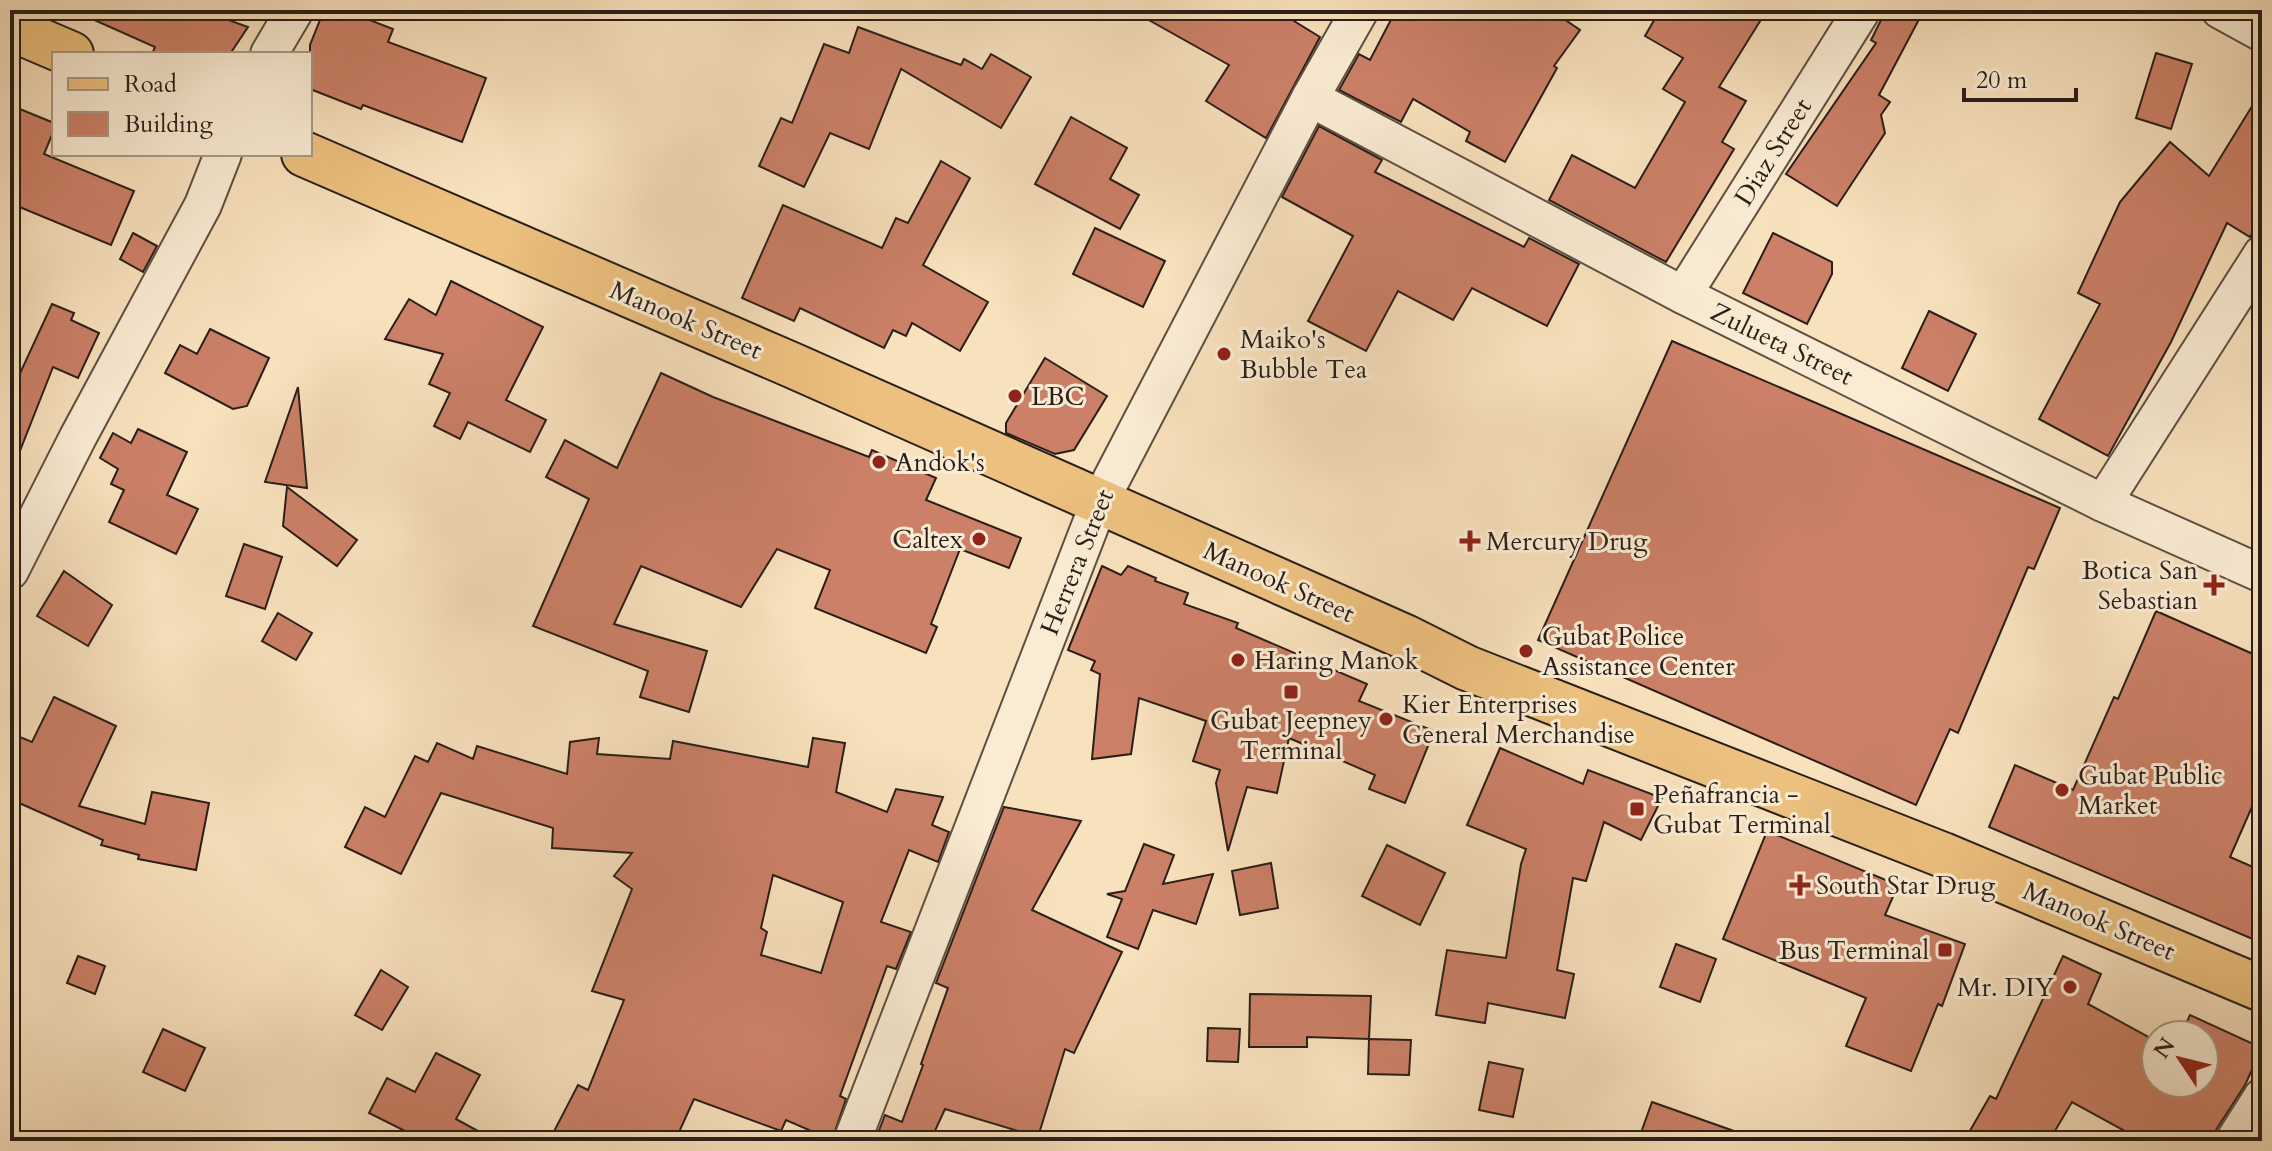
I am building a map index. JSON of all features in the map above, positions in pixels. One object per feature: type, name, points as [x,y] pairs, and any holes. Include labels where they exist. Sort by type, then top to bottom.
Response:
[{"type":"main road","points":[[10,28],[66,52]]},
{"type":"main road","name":"Manook Street","points":[[309,156],[794,366],[1405,637],[1467,668],[1943,855],[2262,989]]},
{"type":"street","points":[[270,52],[295,10]]},
{"type":"street","name":"Herrera Street","points":[[852,1141],[1099,503],[1310,98],[1360,10]]},
{"type":"street","name":"Diaz Street","points":[[1683,295],[1862,10]]},
{"type":"street","points":[[2220,10],[2262,33]]},
{"type":"street","name":"Zulueta Street","points":[[1310,98],[1683,295],[2103,503],[2262,574]]},
{"type":"street","points":[[10,571],[196,218],[222,156]]},
{"type":"street","points":[[2103,503],[2262,254]]},
{"type":"street","points":[[2234,1141],[2262,1097]]},
{"type":"building","points":[[72,10],[201,10],[248,27],[231,52],[153,52],[155,47]]},
{"type":"building","points":[[324,10],[344,10],[393,29],[388,42],[486,78],[462,142],[312,90],[310,45]]},
{"type":"building","points":[[1131,10],[1276,10],[1320,37],[1266,138],[1206,101],[1229,65]]},
{"type":"building","points":[[1396,10],[1551,10],[1580,30],[1554,66],[1557,68],[1505,162],[1466,141],[1470,132],[1413,99],[1401,122],[1339,90],[1359,54],[1370,60]]},
{"type":"building","points":[[1660,10],[1767,10],[1719,87],[1746,101],[1722,142],[1734,149],[1666,262],[1549,200],[1572,155],[1635,188],[1685,102],[1663,89],[1683,58],[1645,36]]},
{"type":"building","points":[[1886,10],[1924,10],[1879,95],[1890,102],[1881,115],[1885,133],[1837,206],[1786,174],[1876,43],[1871,40]]},
{"type":"building","points":[[858,27],[961,65],[964,59],[982,69],[991,54],[1031,77],[1001,128],[901,69],[869,149],[830,133],[804,187],[759,166],[781,118],[792,123],[824,44],[849,53]]},
{"type":"building","points":[[2156,53],[2192,64],[2171,129],[2136,118]]},
{"type":"building","points":[[2262,90],[2262,217],[2250,237],[2227,223],[2171,342],[2108,456],[2039,419],[2100,304],[2078,293],[2120,202],[2170,142],[2209,176]]},
{"type":"building","points":[[10,105],[52,122],[52,135],[44,154],[134,191],[111,245],[10,203]]},
{"type":"building","points":[[1071,117],[1127,148],[1110,179],[1139,195],[1120,229],[1035,184]]},
{"type":"building","points":[[1319,126],[1382,160],[1375,172],[1524,247],[1529,238],[1579,264],[1547,326],[1472,288],[1453,320],[1398,291],[1366,351],[1308,321],[1353,236],[1282,197]]},
{"type":"building","points":[[941,161],[970,178],[923,265],[988,302],[960,351],[912,323],[906,336],[893,330],[884,348],[800,308],[794,321],[742,298],[783,205],[882,248],[896,218],[908,223]]},
{"type":"building","points":[[1095,228],[1165,261],[1143,307],[1073,274]]},
{"type":"building","points":[[133,233],[157,246],[143,272],[120,259]]},
{"type":"building","points":[[1773,233],[1832,262],[1832,274],[1807,324],[1743,293]]},
{"type":"building","points":[[451,281],[543,327],[506,400],[546,420],[530,452],[468,422],[460,439],[434,426],[450,393],[429,384],[443,354],[385,339],[409,299],[436,315]]},
{"type":"building","points":[[52,304],[74,313],[71,320],[99,333],[78,378],[53,367],[10,471],[10,395]]},
{"type":"building","points":[[1929,311],[1976,334],[1948,391],[1902,368]]},
{"type":"building","points":[[210,329],[269,358],[247,406],[233,409],[165,373],[180,345],[197,354]]},
{"type":"building","points":[[1672,341],[2060,508],[2034,569],[2028,567],[1958,733],[1950,729],[1916,805],[1538,640]]},
{"type":"building","points":[[1045,358],[1107,396],[1074,450],[1055,454],[1006,433],[1006,423]]},
{"type":"building","points":[[661,373],[713,397],[869,457],[872,450],[936,478],[926,500],[1021,538],[1009,568],[960,549],[931,624],[937,627],[926,653],[815,608],[830,570],[777,549],[741,607],[641,566],[614,624],[707,651],[689,712],[640,697],[648,671],[533,626],[589,499],[546,477],[565,440],[617,468]]},
{"type":"building","points":[[298,387],[307,488],[265,482]]},
{"type":"building","points":[[138,429],[187,452],[167,495],[198,509],[176,554],[109,522],[124,490],[111,484],[118,469],[100,458],[113,433],[131,443]]},
{"type":"building","points":[[287,487],[357,540],[337,566],[283,526]]},
{"type":"building","points":[[244,544],[282,557],[265,609],[226,596]]},
{"type":"building","points":[[1102,566],[1121,575],[1128,566],[1156,578],[1155,581],[1188,593],[1184,604],[1238,623],[1236,628],[1367,684],[1359,701],[1434,731],[1405,803],[1369,789],[1375,775],[1289,738],[1277,793],[1247,787],[1228,851],[1216,783],[1220,770],[1193,761],[1206,721],[1139,698],[1131,754],[1092,759],[1100,674],[1091,670],[1095,661],[1068,650]]},
{"type":"building","points":[[64,571],[112,605],[88,646],[37,616]]},
{"type":"building","points":[[2156,611],[2262,658],[2262,784],[2230,857],[2262,871],[2262,943],[1989,827],[2015,765],[2073,790],[2114,697],[2118,699]]},
{"type":"building","points":[[278,613],[312,633],[296,660],[262,641]]},
{"type":"building","points":[[54,697],[116,726],[79,806],[145,824],[152,792],[209,803],[196,870],[138,859],[139,855],[101,845],[103,840],[10,799],[10,733],[32,742]]},
{"type":"building","points":[[599,738],[597,754],[670,759],[673,741],[808,767],[813,738],[845,743],[836,792],[887,812],[896,789],[943,797],[932,825],[949,832],[938,862],[909,850],[881,922],[911,932],[896,969],[887,966],[840,1096],[846,1099],[832,1140],[786,1120],[781,1131],[694,1099],[675,1141],[549,1141],[578,1085],[588,1090],[624,1000],[592,991],[632,889],[614,876],[632,853],[552,848],[553,828],[441,793],[401,874],[345,847],[365,807],[385,817],[415,756],[428,762],[437,743],[473,759],[477,746],[567,774],[570,742]],"holes":[[[773,875],[843,902],[821,973],[761,955],[767,932],[761,928]]]},
{"type":"building","points":[[1500,748],[1583,784],[1588,770],[1662,798],[1641,840],[1604,822],[1586,881],[1573,878],[1557,970],[1574,974],[1565,1018],[1488,1003],[1485,1023],[1436,1015],[1447,950],[1506,958],[1526,849],[1467,825]]},
{"type":"building","points":[[1004,807],[1081,821],[1032,910],[1122,952],[1074,1053],[1065,1049],[1038,1137],[945,1109],[933,1135],[946,1141],[875,1141],[885,1115],[902,1122],[948,988],[936,983]]},
{"type":"building","points":[[1767,831],[1898,885],[1885,915],[1965,944],[1942,1006],[1938,1004],[1911,1071],[1846,1046],[1866,998],[1723,939]]},
{"type":"building","points":[[1144,844],[1174,855],[1163,884],[1213,874],[1196,924],[1153,910],[1138,949],[1107,937],[1122,899],[1107,894],[1125,891]]},
{"type":"building","points":[[1387,845],[1445,873],[1420,925],[1362,896]]},
{"type":"building","points":[[1271,863],[1278,908],[1240,915],[1232,871]]},
{"type":"building","points":[[1676,944],[1716,959],[1700,1002],[1660,987]]},
{"type":"building","points":[[78,956],[105,966],[95,994],[67,983]]},
{"type":"building","points":[[2063,956],[2101,974],[2088,1004],[2140,1032],[2140,1099],[2220,1099],[2220,1029],[2262,1048],[2245,1085],[2216,1130],[2213,1141],[2143,1141],[2072,1102],[2049,1141],[1964,1141],[1990,1096],[1996,1099]]},
{"type":"building","points":[[381,970],[408,987],[382,1030],[355,1015]]},
{"type":"building","points":[[1250,994],[1371,996],[1369,1039],[1307,1037],[1307,1047],[1249,1047]]},
{"type":"building","points":[[1208,1028],[1240,1029],[1238,1062],[1207,1061]]},
{"type":"building","points":[[163,1029],[205,1048],[185,1091],[143,1072]]},
{"type":"building","points":[[1369,1039],[1411,1040],[1409,1075],[1368,1074]]},
{"type":"building","points":[[436,1053],[480,1075],[456,1119],[496,1141],[425,1141],[369,1113],[387,1078],[415,1092]]},
{"type":"building","points":[[1489,1062],[1523,1069],[1513,1117],[1479,1110]]},
{"type":"building","points":[[1652,1102],[1751,1137],[1751,1141],[1638,1141]]},
{"type":"place","name":"Maiko's Bubble Tea","points":[[1224,354]]},
{"type":"place","name":"LBC","points":[[1015,396]]},
{"type":"place","name":"Andok's","points":[[879,462]]},
{"type":"place","name":"Caltex","points":[[979,539]]},
{"type":"place","name":"Mercury Drug","points":[[1470,541]]},
{"type":"place","name":"Botica San Sebastian","points":[[2214,585]]},
{"type":"place","name":"Gubat Police Assistance Center","points":[[1526,651]]},
{"type":"place","name":"Haring Manok","points":[[1238,660]]},
{"type":"place","name":"Gubat Jeepney Terminal","points":[[1291,692]]},
{"type":"place","name":"Kier Enterprises General Merchandise","points":[[1386,719]]},
{"type":"place","name":"Gubat Public Market","points":[[2062,790]]},
{"type":"place","name":"Peñafrancia - Gubat Terminal","points":[[1637,809]]},
{"type":"place","name":"South Star Drug","points":[[1800,885]]},
{"type":"place","name":"Bus Terminal","points":[[1945,950]]},
{"type":"place","name":"Mr. DIY","points":[[2070,987]]}]
